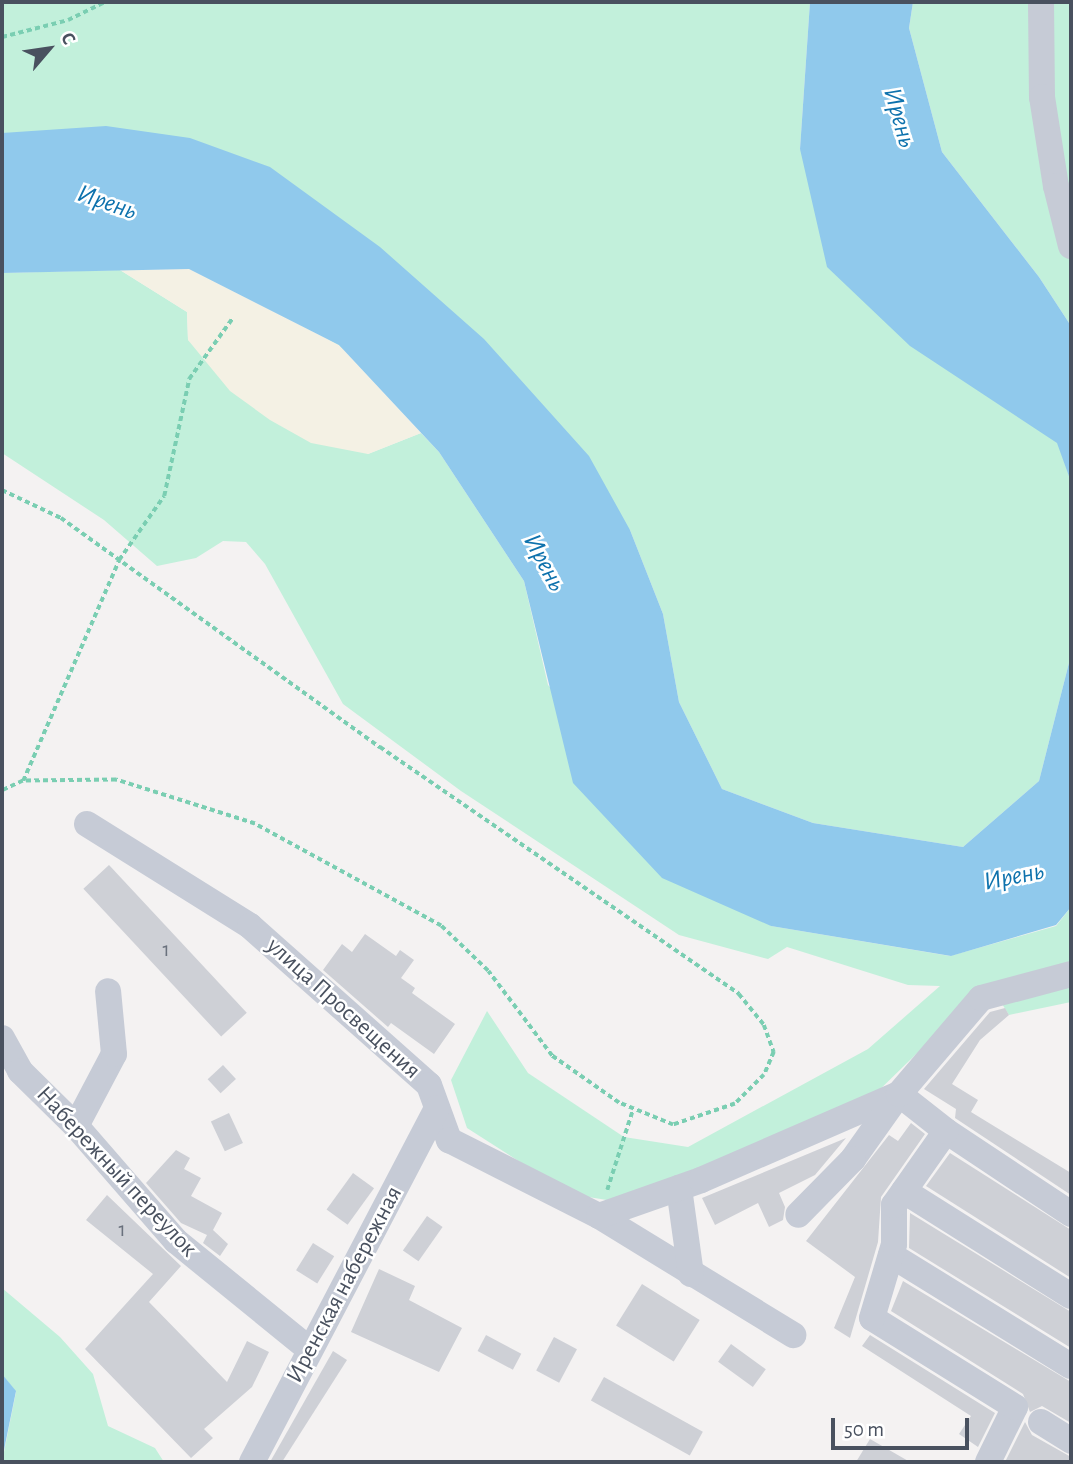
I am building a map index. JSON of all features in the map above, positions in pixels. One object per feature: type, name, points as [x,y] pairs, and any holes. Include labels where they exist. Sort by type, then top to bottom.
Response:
[{"type":"street","points":[[1041,2],[1042,97],[1071,246]]},
{"type":"street","name":"улица Просвещения","points":[[87,824],[250,926],[429,1085],[449,1140],[599,1216],[793,1335]]},
{"type":"street","points":[[798,1215],[853,1159],[899,1094],[981,998],[1071,974]]},
{"type":"street","points":[[76,1126],[114,1054],[108,991]]},
{"type":"street","name":"Набережный переулок","points":[[2,1038],[20,1071],[76,1126],[176,1241],[309,1349]]},
{"type":"street","points":[[899,1094],[946,1131],[1071,1214]]},
{"type":"street","points":[[599,1216],[679,1188],[899,1094]]},
{"type":"street","name":"Иренская набережная","points":[[252,1462],[309,1349],[371,1241],[437,1108]]},
{"type":"street","points":[[946,1131],[894,1205],[891,1255],[872,1318],[1015,1407],[988,1462]]},
{"type":"street","points":[[679,1188],[691,1274]]},
{"type":"street","points":[[904,1191],[1071,1296]]},
{"type":"street","points":[[891,1255],[1071,1366]]},
{"type":"street","points":[[1041,1422],[1071,1441]]},
{"type":"path","points":[[2,37],[68,20],[105,2]]},
{"type":"path","points":[[23,781],[119,560],[164,496],[189,379],[232,318]]},
{"type":"path","points":[[2,490],[61,518],[380,747],[739,994],[764,1025],[774,1052],[764,1075],[735,1104],[673,1125],[633,1109],[552,1056],[488,971],[441,926],[372,885],[255,824],[116,780],[23,781],[2,791]]},
{"type":"path","points":[[599,1216],[633,1109]]},
{"type":"green space","points":[[2,2],[810,2],[800,149],[1005,405],[1058,443],[1071,482],[1071,655],[1039,781],[963,847],[813,823],[722,789],[679,702],[663,614],[630,530],[2,133]]},
{"type":"green space","points":[[913,2],[1071,2],[1071,326],[1039,277],[942,152],[909,28]]},
{"type":"green space","points":[[120,270],[187,312],[188,340],[368,454],[421,433],[439,452],[524,581],[548,685],[771,926],[950,956],[1056,926],[1071,907],[1071,965],[985,987],[868,1101],[613,1201],[570,1194],[467,1128],[451,1080],[487,1011],[528,1073],[624,1137],[688,1147],[868,1049],[940,986],[908,985],[787,947],[768,959],[679,935],[461,791],[343,704],[265,564],[246,542],[223,541],[196,558],[157,566],[104,520],[2,453],[2,273]]},
{"type":"green space","points":[[1071,981],[1071,1002],[1009,1015],[999,999]]},
{"type":"green space","points":[[2,1288],[60,1337],[93,1374],[108,1426],[155,1448],[164,1462],[2,1462],[16,1392],[2,1374]]},
{"type":"sand","points":[[189,269],[339,345],[421,433],[368,454],[311,443],[270,420],[230,391],[188,340],[187,312],[120,270]]},
{"type":"water","name":"Ирень","points":[[810,2],[913,2],[909,28],[942,152],[1039,277],[1071,326],[1071,482],[1057,443],[910,346],[827,267],[800,149]]},
{"type":"water","name":"Ирень","points":[[106,126],[190,138],[270,167],[380,247],[484,339],[589,456],[630,530],[663,614],[679,702],[722,789],[813,823],[963,847],[1039,781],[1071,655],[1071,907],[1056,925],[951,956],[771,926],[662,878],[573,783],[524,581],[439,452],[339,345],[189,269],[2,273],[2,133]]},
{"type":"water","points":[[2,1374],[16,1391],[2,1460]]},
{"type":"building","points":[[109,865],[247,1013],[221,1037],[83,889]]},
{"type":"building","points":[[365,934],[396,956],[400,950],[414,960],[401,978],[415,988],[412,993],[455,1024],[434,1054],[391,1023],[388,1027],[323,970],[342,944],[352,952]]},
{"type":"building","points":[[1005,1008],[1009,1015],[980,1040],[952,1084],[978,1100],[971,1112],[1071,1173],[1071,1195],[955,1118],[956,1109],[924,1089],[990,1012]]},
{"type":"building","points":[[223,1065],[236,1079],[221,1093],[208,1079]]},
{"type":"building","points":[[229,1113],[243,1143],[225,1151],[211,1121]]},
{"type":"building","points":[[911,1123],[925,1134],[881,1197],[878,1242],[850,1338],[834,1328],[855,1277],[806,1241],[889,1135],[898,1141]]},
{"type":"building","points":[[846,1138],[815,1175],[779,1193],[785,1207],[783,1220],[769,1227],[758,1203],[715,1225],[702,1198]]},
{"type":"building","points":[[176,1150],[190,1158],[184,1169],[201,1178],[191,1196],[222,1213],[213,1230],[228,1244],[220,1256],[203,1243],[207,1235],[181,1223],[146,1183]]},
{"type":"building","points":[[950,1153],[1071,1230],[1071,1278],[926,1186]]},
{"type":"building","points":[[353,1173],[374,1188],[348,1225],[327,1209]]},
{"type":"building","points":[[107,1195],[181,1266],[149,1302],[227,1382],[247,1341],[269,1352],[252,1387],[204,1429],[213,1438],[191,1458],[85,1349],[153,1274],[86,1220]]},
{"type":"building","points":[[910,1213],[1071,1312],[1071,1348],[909,1248]]},
{"type":"building","points":[[427,1216],[443,1227],[418,1261],[403,1250]]},
{"type":"building","points":[[313,1243],[334,1256],[317,1283],[296,1270]]},
{"type":"building","points":[[379,1269],[415,1286],[409,1300],[462,1328],[439,1372],[351,1332]]},
{"type":"building","points":[[903,1281],[1071,1382],[1071,1423],[1042,1406],[1030,1412],[1023,1394],[891,1311]]},
{"type":"building","points":[[642,1284],[700,1320],[674,1362],[616,1326]]},
{"type":"building","points":[[486,1335],[521,1354],[513,1370],[478,1351]]},
{"type":"building","points":[[870,1335],[995,1413],[978,1447],[959,1434],[971,1416],[862,1346]]},
{"type":"building","points":[[554,1337],[577,1349],[559,1383],[536,1371]]},
{"type":"building","points":[[731,1344],[766,1369],[753,1387],[718,1362]]},
{"type":"building","points":[[333,1351],[347,1360],[282,1462],[270,1462]]},
{"type":"building","points":[[604,1377],[703,1432],[690,1455],[591,1401]]},
{"type":"building","points":[[1025,1422],[1032,1435],[1071,1457],[1071,1462],[1005,1462]]},
{"type":"building","points":[[870,1439],[910,1462],[856,1462]]}]
